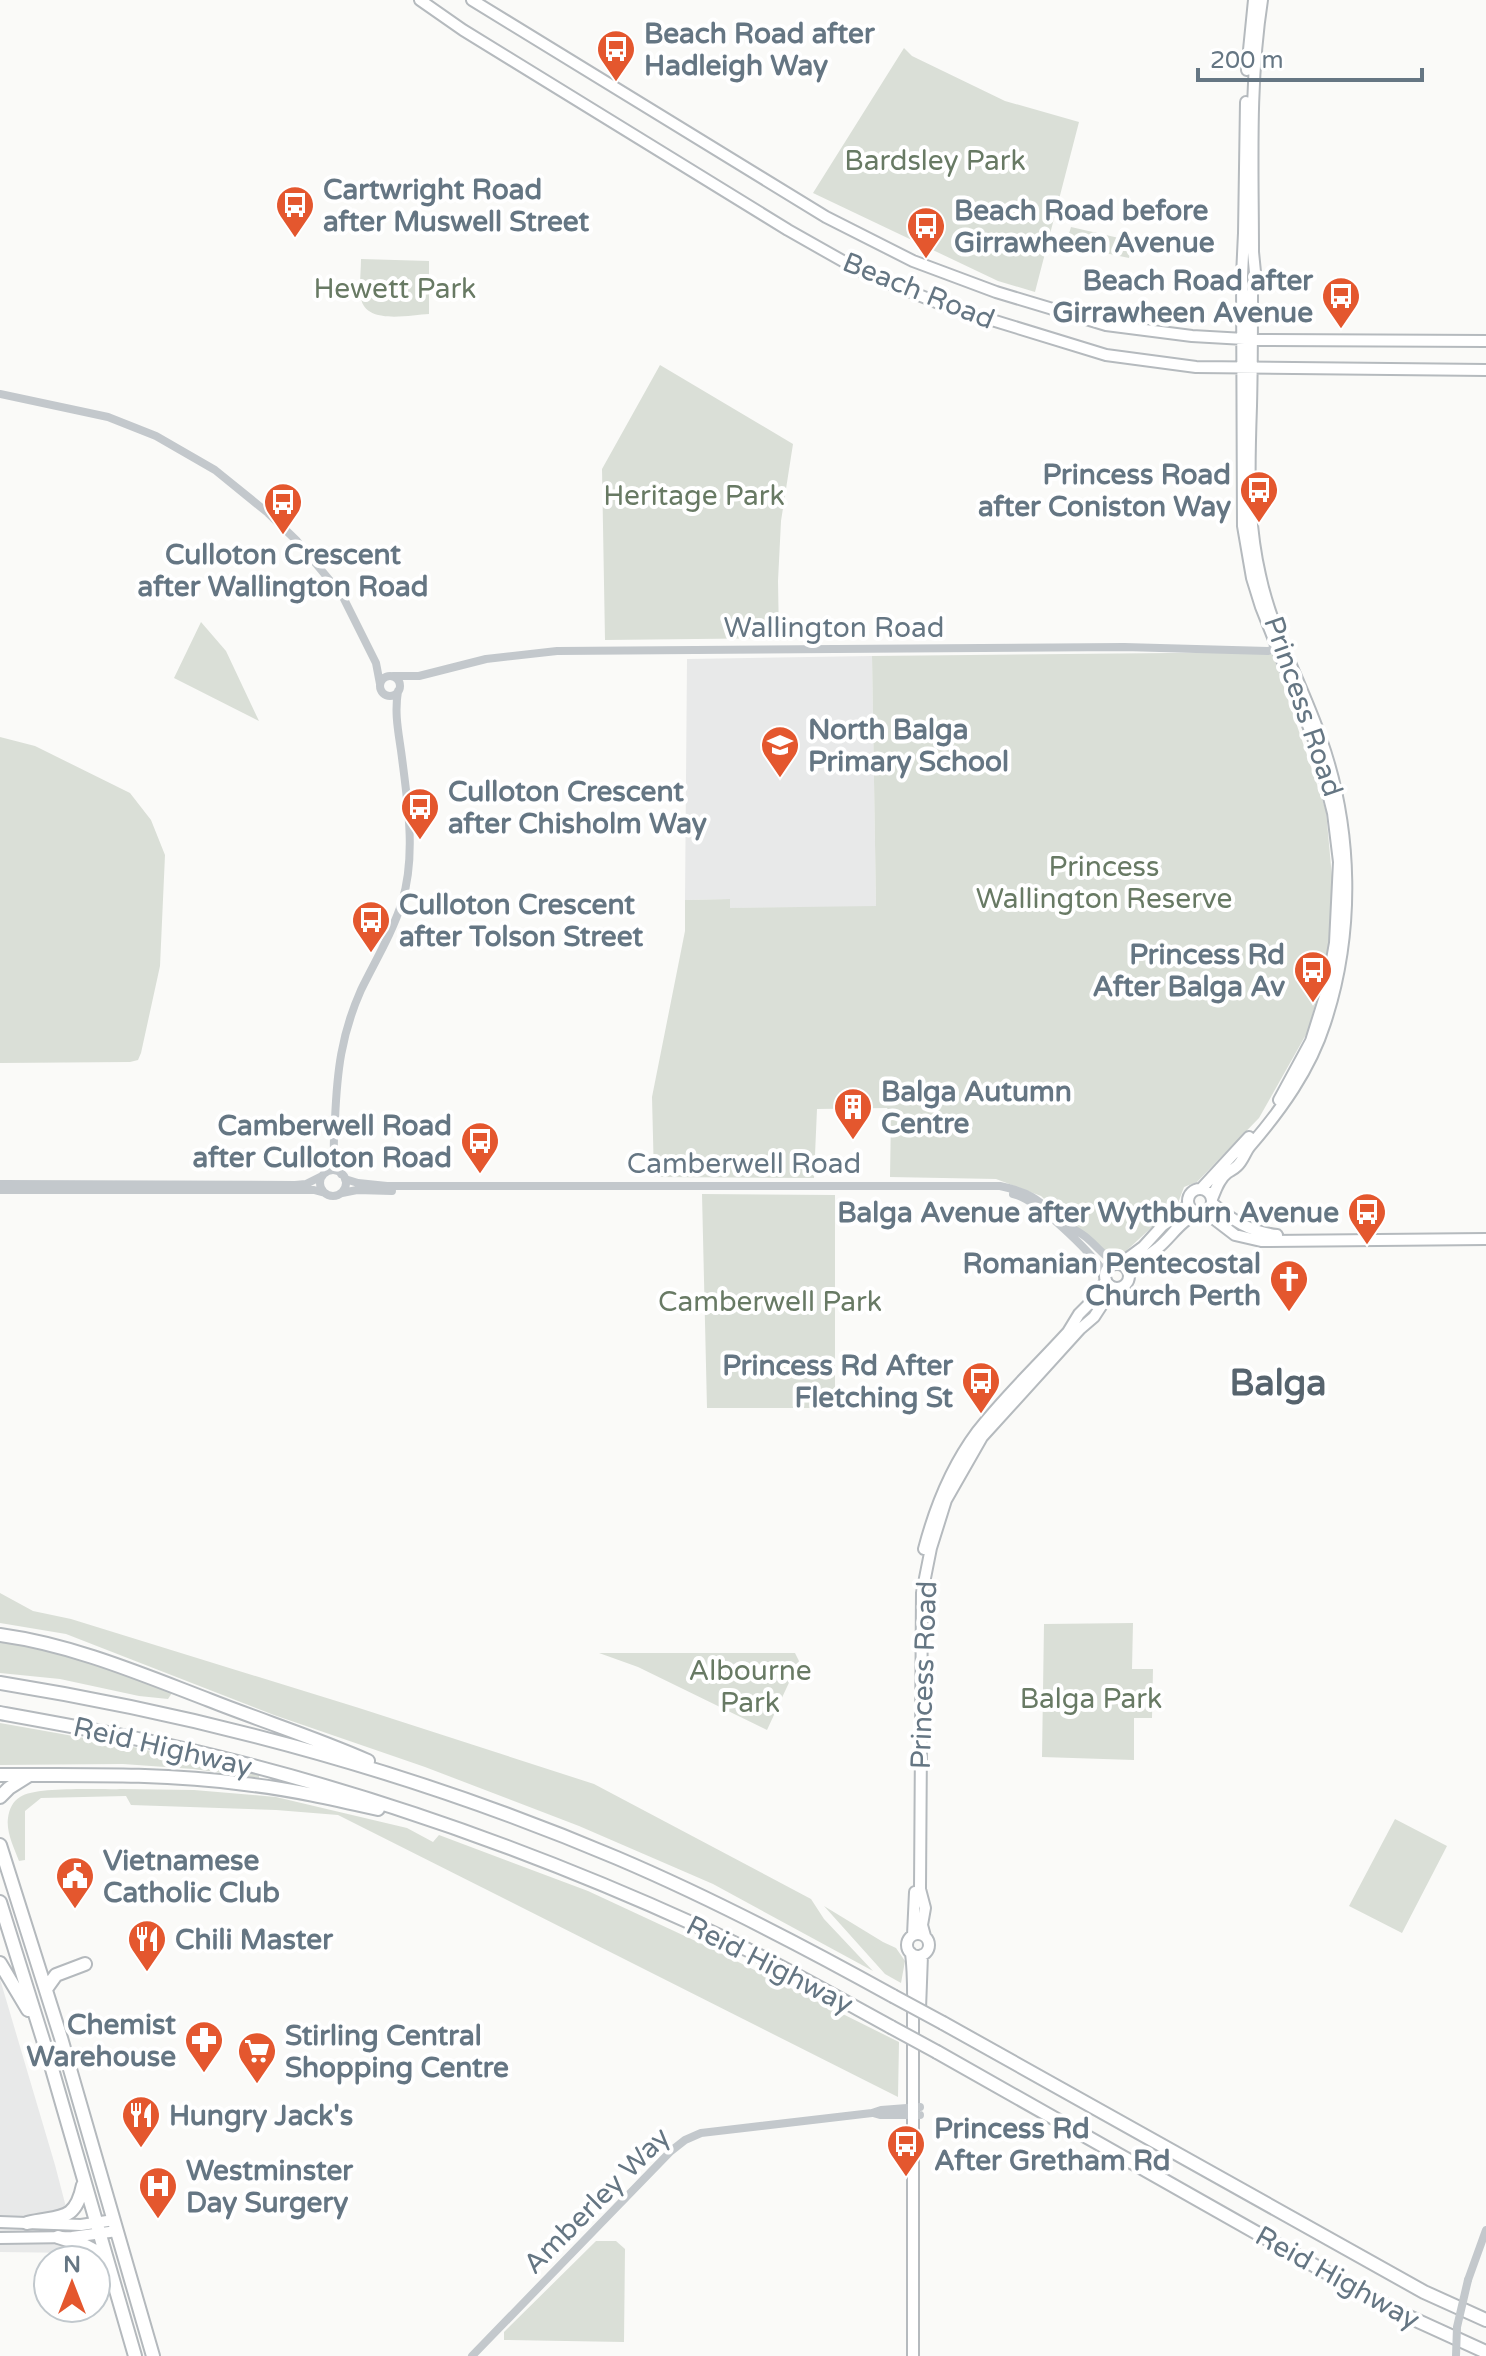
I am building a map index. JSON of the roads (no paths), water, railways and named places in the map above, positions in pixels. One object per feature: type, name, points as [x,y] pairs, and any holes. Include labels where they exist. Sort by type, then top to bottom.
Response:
[{"type":"highway","points":[[0,1635],[50,1644],[106,1661],[324,1742],[426,1785]]},
{"type":"highway","name":"Reid Highway","points":[[0,1683],[182,1718],[314,1752],[426,1785],[617,1858],[716,1903],[893,1996],[1424,2292],[1486,2320]]},
{"type":"highway","name":"Reid Highway","points":[[0,1713],[249,1765],[373,1800],[578,1875],[700,1927],[937,2052],[1396,2311],[1486,2352]]},
{"type":"highway","points":[[0,1775],[122,1775],[243,1783],[447,1825]]},
{"type":"highway","points":[[0,1797],[31,1775]]},
{"type":"highway","points":[[0,1845],[46,1989],[153,2356]]},
{"type":"highway","points":[[0,1902],[3,1923],[38,2027],[101,2244]]},
{"type":"highway","points":[[0,1963],[38,2027]]},
{"type":"highway","points":[[46,1989],[56,1975],[85,1964]]},
{"type":"highway","points":[[27,2223],[66,2216],[72,2212],[80,2200],[83,2182]]},
{"type":"highway","points":[[58,2237],[80,2244]]},
{"type":"highway","points":[[112,2279],[135,2356]]},
{"type":"main road","name":"Beach Road","points":[[420,0],[463,30],[788,230],[864,273],[946,306],[1095,352],[1196,367],[1486,370]]},
{"type":"main road","name":"Beach Road","points":[[472,0],[814,210],[913,261],[996,292],[1106,325],[1179,335],[1248,339],[1486,341]]},
{"type":"main road","points":[[1248,339],[1242,276],[1247,72],[1254,0]]},
{"type":"main road","points":[[1248,339],[1255,272],[1253,81],[1262,0]]},
{"type":"main road","name":"Princess Road","points":[[1129,1274],[1140,1260],[1158,1249],[1178,1227],[1207,1207],[1221,1179],[1236,1168],[1275,1112],[1311,1041],[1326,993],[1335,943],[1339,872],[1333,813],[1315,743],[1252,578],[1243,526],[1248,339]]},
{"type":"main road","name":"Princess Road","points":[[1201,1189],[1275,1112]]},
{"type":"main road","points":[[1118,1264],[1126,1267],[1129,1274],[1127,1283],[1120,1288],[1110,1286],[1105,1277],[1109,1267],[1143,1247],[1163,1225],[1181,1213],[1191,1193],[1201,1189],[1209,1192],[1207,1207]]},
{"type":"main road","points":[[1188,1204],[1193,1210],[1207,1207]]},
{"type":"main road","points":[[1207,1207],[1235,1235],[1255,1240],[1486,1236]]},
{"type":"main road","name":"Princess Road","points":[[913,1935],[915,1592],[929,1531],[949,1478],[976,1433],[1068,1332],[1084,1308],[1097,1296],[1105,1277]]},
{"type":"main road","name":"Princess Road","points":[[925,1936],[922,1922],[925,1908],[920,1889],[922,1593],[940,1519],[956,1482],[982,1437],[1094,1317],[1109,1294],[1120,1288]]},
{"type":"main road","points":[[913,2356],[916,1954],[907,1943],[913,1935],[919,1934],[925,1936],[929,1946],[928,1950],[916,1954]]},
{"type":"main road","points":[[916,2111],[920,2356]]},
{"type":"main road","points":[[0,2222],[97,2229]]},
{"type":"main road","points":[[0,2238],[58,2237],[116,2226]]},
{"type":"street","points":[[0,394],[108,417],[156,436],[215,470],[297,541],[342,595],[376,663],[381,691],[395,710]]},
{"type":"street","name":"Wallington Road","points":[[391,676],[419,676],[486,659],[557,651],[1109,647],[1268,651],[1278,642]]},
{"type":"street","points":[[325,1193],[321,1187],[334,1149],[338,1067],[344,1039],[361,991],[397,917],[410,854],[407,794],[395,710],[399,681],[376,663]]},
{"type":"street","points":[[380,684],[383,678],[391,676]]},
{"type":"street","name":"Wallington Road","points":[[399,690],[419,676]]},
{"type":"street","points":[[386,695],[393,696],[399,690]]},
{"type":"street","points":[[0,1190],[314,1190],[335,1196],[342,1193],[345,1187],[334,1149]]},
{"type":"street","points":[[0,1184],[295,1185],[306,1184],[335,1171],[343,1177]]},
{"type":"street","name":"Camberwell Road","points":[[343,1177],[358,1183],[387,1186],[1000,1186],[1034,1196],[1089,1239],[1098,1251],[1118,1264]]},
{"type":"street","name":"Camberwell Road","points":[[342,1193],[357,1190],[999,1191],[1031,1202],[1073,1239],[1105,1277]]},
{"type":"street","name":"Amberley Way","points":[[472,2356],[685,2140],[720,2130],[916,2111]]},
{"type":"street","points":[[1456,2356],[1457,2327],[1468,2280],[1486,2230]]},
{"type":"place","name":"Beach Road after Hadleigh Way","points":[[616,83]]},
{"type":"place","name":"Cartwright Road after Muswell Street","points":[[295,239]]},
{"type":"place","name":"Beach Road before Girrawheen Avenue","points":[[926,260]]},
{"type":"place","name":"Beach Road after Girrawheen Avenue","points":[[1341,330]]},
{"type":"place","name":"Princess Road after Coniston Way","points":[[1259,524]]},
{"type":"place","name":"Culloton Crescent after Wallington Road","points":[[283,536]]},
{"type":"place","name":"North Balga Primary School","points":[[780,779]]},
{"type":"place","name":"Culloton Crescent after Chisholm Way","points":[[420,841]]},
{"type":"place","name":"Culloton Crescent after Tolson Street","points":[[371,954]]},
{"type":"place","name":"Princess Rd After Balga Av","points":[[1313,1004]]},
{"type":"place","name":"Balga Autumn Centre","points":[[853,1141]]},
{"type":"place","name":"Camberwell Road after Culloton Road","points":[[480,1175]]},
{"type":"place","name":"Balga Avenue after Wythburn Avenue","points":[[1367,1246]]},
{"type":"place","name":"Romanian Pentecostal Church Perth","points":[[1289,1313]]},
{"type":"place","name":"Princess Rd After Fletching St","points":[[981,1415]]},
{"type":"place","name":"Vietnamese Catholic Club","points":[[75,1910]]},
{"type":"place","name":"Chili Master","points":[[147,1973]]},
{"type":"place","name":"Chemist Warehouse","points":[[204,2074]]},
{"type":"place","name":"Stirling Central Shopping Centre","points":[[257,2085]]},
{"type":"place","name":"Hungry Jack's","points":[[141,2149]]},
{"type":"place","name":"Princess Rd After Gretham Rd","points":[[906,2178]]},
{"type":"place","name":"Westminster Day Surgery","points":[[158,2220]]},
{"type":"district","name":"Balga","points":[[1278,1382]]},
{"type":"park label","name":"Bardsley Park","points":[[935,160]]},
{"type":"park label","name":"Hewett Park","points":[[395,288]]},
{"type":"park label","name":"Heritage Park","points":[[694,495]]},
{"type":"park label","name":"Princess Wallington Reserve","points":[[1104,882]]},
{"type":"park label","name":"Camberwell Park","points":[[770,1301]]},
{"type":"park label","name":"Albourne Park","points":[[750,1686]]},
{"type":"park label","name":"Balga Park","points":[[1091,1698]]}]
